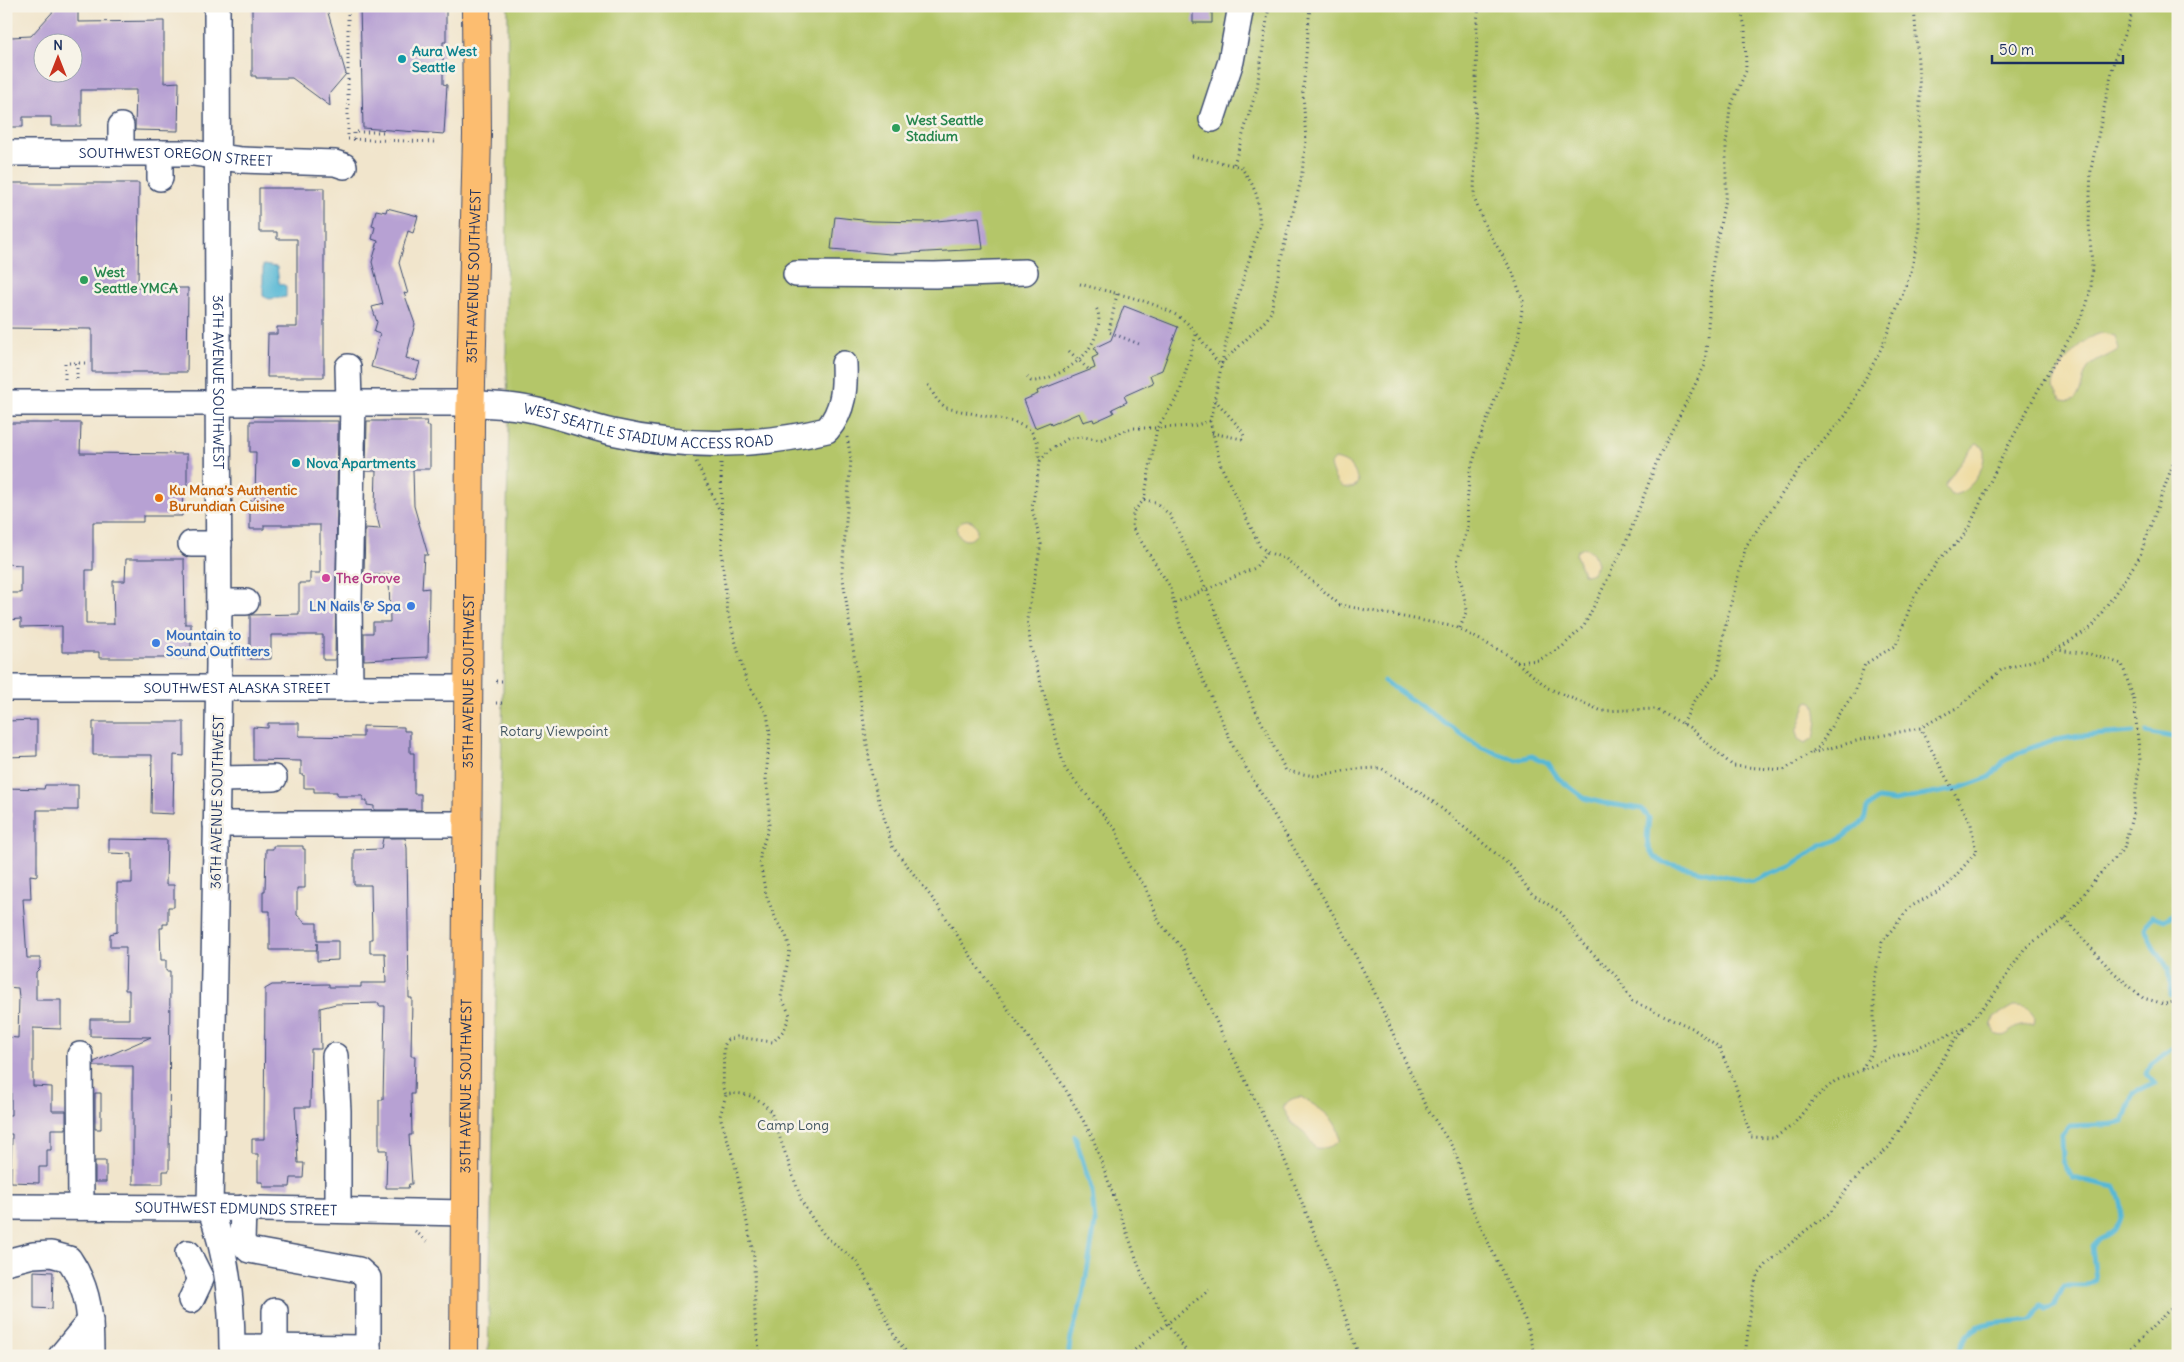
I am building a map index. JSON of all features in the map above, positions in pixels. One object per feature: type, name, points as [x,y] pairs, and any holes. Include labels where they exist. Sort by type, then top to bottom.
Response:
[{"type":"main road","name":"35TH AVENUE SOUTHWEST","points":[[464,1356],[470,403],[477,135],[476,6]]},
{"type":"street","name":"36TH AVENUE SOUTHWEST","points":[[210,1208],[219,688],[217,6]]},
{"type":"street","points":[[1212,119],[1231,61],[1241,6]]},
{"type":"street","points":[[121,126],[121,152]]},
{"type":"street","name":"SOUTHWEST OREGON STREET","points":[[6,152],[37,147],[121,152],[193,153],[218,158],[334,163],[344,166]]},
{"type":"street","points":[[160,153],[160,178]]},
{"type":"street","points":[[796,274],[935,275],[1025,272]]},
{"type":"street","points":[[836,430],[835,419],[844,400],[844,364]]},
{"type":"street","points":[[348,367],[351,403],[348,601],[350,688]]},
{"type":"street","name":"WEST SEATTLE STADIUM ACCESS ROAD","points":[[6,403],[470,403],[524,408],[612,432],[639,437],[721,444],[772,440],[836,430]]},
{"type":"street","points":[[191,544],[219,544]]},
{"type":"street","points":[[219,602],[246,602]]},
{"type":"street","name":"SOUTHWEST ALASKA STREET","points":[[6,688],[219,688],[297,682],[350,688],[468,688]]},
{"type":"street","points":[[217,779],[274,778]]},
{"type":"street","points":[[216,824],[468,824]]},
{"type":"street","points":[[80,1055],[81,1207]]},
{"type":"street","points":[[335,1056],[338,1111],[338,1210]]},
{"type":"street","name":"SOUTHWEST EDMUNDS STREET","points":[[6,1207],[243,1208],[466,1212]]},
{"type":"street","points":[[210,1208],[220,1236],[232,1306],[232,1346],[368,1352],[368,1278],[359,1270],[248,1250],[242,1242],[243,1208]]},
{"type":"street","points":[[188,1253],[201,1279],[191,1300]]},
{"type":"street","points":[[6,1262],[34,1255],[51,1254],[70,1259],[77,1270],[88,1300],[91,1356]]},
{"type":"street","points":[[275,1311],[275,1347]]},
{"type":"street","points":[[60,1356],[90,1321]]},
{"type":"path","points":[[348,6],[348,137],[354,139],[436,142]]},
{"type":"path","points":[[1234,164],[1257,88],[1269,6]]},
{"type":"path","points":[[1220,365],[1253,334],[1271,312],[1302,170],[1306,140],[1303,92],[1310,6]]},
{"type":"path","points":[[1460,628],[1467,610],[1457,562],[1468,527],[1467,503],[1470,472],[1480,438],[1518,341],[1523,301],[1512,271],[1486,228],[1474,198],[1477,22],[1479,6]]},
{"type":"path","points":[[1516,662],[1539,660],[1562,647],[1584,626],[1627,540],[1659,456],[1705,365],[1713,262],[1726,194],[1726,144],[1730,108],[1746,71],[1745,27],[1740,6]]},
{"type":"path","points":[[1683,724],[1694,701],[1718,672],[1725,626],[1746,546],[1769,509],[1802,465],[1846,415],[1881,349],[1911,272],[1919,233],[1920,92],[1914,6]]},
{"type":"path","points":[[1192,156],[1241,167],[1251,182],[1257,196],[1260,224],[1220,365],[1210,421],[1211,433],[1227,481],[1260,546],[1267,552],[1286,559],[1340,604],[1460,628],[1516,662],[1548,688],[1602,711],[1655,709],[1683,724],[1733,766],[1784,770],[1819,747],[1838,715],[1856,692],[1864,664],[1896,645],[1913,599],[1939,559],[1961,538],[1968,527],[2042,384],[2075,329],[2086,304],[2091,286],[2092,265],[2089,224],[2091,169],[2114,60],[2135,6]]},
{"type":"path","points":[[354,139],[354,132],[387,132]]},
{"type":"path","points":[[1080,284],[1117,294],[1169,313],[1186,323],[1220,365]]},
{"type":"path","points":[[1117,294],[1109,332],[1139,344]]},
{"type":"path","points":[[1027,377],[1031,381],[1041,380],[1078,360],[1086,353],[1100,317],[1096,308]]},
{"type":"path","points":[[1196,335],[1180,396],[1157,428],[1144,500],[1134,512],[1132,528],[1169,585],[1181,629],[1233,746],[1336,919],[1374,991],[1425,1105],[1455,1151],[1471,1206],[1525,1320],[1536,1356]]},
{"type":"path","points":[[1069,351],[1088,369]]},
{"type":"path","points":[[65,379],[65,363],[87,363]]},
{"type":"path","points":[[77,363],[77,379]]},
{"type":"path","points":[[928,385],[937,400],[946,408],[1014,422],[1030,429],[1040,447],[1040,461],[1032,508],[1040,544],[1027,619],[1031,648],[1065,769],[1116,830],[1129,866],[1144,886],[1159,922],[1183,948],[1224,1038],[1281,1151],[1324,1257],[1359,1356]]},
{"type":"path","points":[[1211,433],[1237,439],[1242,439],[1244,436],[1241,429],[1215,400]]},
{"type":"path","points":[[1040,461],[1047,452],[1069,438],[1084,437],[1100,440],[1132,428],[1193,426],[1210,421]]},
{"type":"path","points":[[836,430],[851,458],[842,572],[871,772],[892,846],[939,907],[983,975],[1063,1086],[1092,1136],[1143,1277],[1168,1324],[1190,1356]]},
{"type":"path","points":[[1809,754],[1864,739],[1920,728],[1960,706],[2001,670],[2045,657],[2092,627],[2139,558],[2178,450]]},
{"type":"path","points":[[694,454],[722,516]]},
{"type":"path","points":[[721,458],[725,593],[732,634],[746,680],[767,714],[770,732],[766,779],[769,800],[769,826],[760,854],[760,862],[766,895],[777,922],[786,934],[790,949],[781,997],[790,1015],[788,1023],[772,1042],[736,1037],[727,1040],[724,1046],[723,1088],[726,1095],[720,1116],[735,1164],[754,1257],[755,1321],[760,1356]]},
{"type":"path","points":[[1144,500],[1155,502],[1170,515],[1207,591],[1255,709],[1286,771],[1315,776],[1355,769],[1382,768],[1430,799],[1512,867],[1532,894],[1562,914],[1583,944],[1619,979],[1632,1001],[1692,1028],[1719,1047],[1734,1084],[1750,1137],[1774,1138],[1793,1125],[1813,1100],[1835,1081],[1965,1028]]},
{"type":"path","points":[[1175,603],[1207,591],[1255,568],[1267,552]]},
{"type":"path","points":[[1745,1356],[1753,1291],[1757,1276],[1767,1264],[1830,1213],[1852,1182],[1890,1147],[1954,1040],[1992,997],[2025,948],[2065,919],[2097,877],[2124,848],[2133,813],[2140,760],[2134,700],[2122,664],[2090,654],[2057,650]]},
{"type":"path","points":[[496,681],[503,681]]},
{"type":"path","points":[[496,703],[502,703]]},
{"type":"path","points":[[1862,1070],[1874,1048],[1874,982],[1882,942],[1910,907],[1947,886],[1976,852],[1972,824],[1920,728]]},
{"type":"path","points":[[2065,919],[2110,969],[2143,998],[2165,1004],[2178,1001]]},
{"type":"path","points":[[726,1095],[736,1093],[747,1095],[761,1101],[771,1112],[802,1202],[824,1236],[856,1261],[871,1286],[895,1337],[909,1356]]},
{"type":"path","points":[[1127,1356],[1209,1290]]},
{"type":"path","points":[[2124,1356],[2169,1310],[2178,1306]]},
{"type":"green space","points":[[508,6],[2178,6],[2178,1356],[488,1356],[509,421],[506,352]]},
{"type":"sand","points":[[2103,333],[2115,336],[2119,349],[2088,368],[2078,396],[2069,401],[2062,400],[2053,388],[2058,372],[2079,346],[2096,335]]},
{"type":"sand","points":[[1977,444],[1983,447],[1984,454],[1981,470],[1971,485],[1965,490],[1951,495],[1945,487],[1946,483],[1965,456]]},
{"type":"sand","points":[[1335,459],[1348,464],[1353,470],[1358,482],[1354,487],[1344,487],[1338,482],[1330,465]]},
{"type":"sand","points":[[967,520],[974,523],[977,530],[974,537],[967,540],[960,537],[957,530],[960,523]]},
{"type":"sand","points":[[1583,548],[1593,554],[1597,565],[1592,573],[1586,575],[1583,574],[1576,555],[1577,551]]},
{"type":"sand","points":[[1807,702],[1814,703],[1817,716],[1814,738],[1805,743],[1798,739],[1796,732]]},
{"type":"sand","points":[[2013,1006],[2023,1007],[2031,1012],[2035,1018],[2034,1024],[2017,1027],[2002,1036],[1995,1034],[1991,1024],[1994,1017]]},
{"type":"sand","points":[[1301,1097],[1327,1114],[1336,1126],[1339,1133],[1339,1141],[1328,1147],[1315,1148],[1305,1133],[1292,1123],[1283,1108],[1290,1100]]},
{"type":"water","points":[[263,265],[277,267],[279,283],[286,286],[286,297],[269,299],[263,296]]},
{"type":"building","points":[[58,6],[78,6],[78,22],[164,21],[164,83],[179,82],[178,131],[135,130],[136,90],[81,90],[81,126],[51,126],[51,117],[23,117],[23,127],[6,127],[6,42],[11,37],[32,35],[32,82],[82,82],[82,32],[35,32]]},
{"type":"building","points":[[252,6],[326,6],[346,74],[329,94],[330,106],[292,78],[256,78],[256,76],[252,76]]},
{"type":"building","name":"Aura West Seattle","points":[[360,6],[446,6],[446,42],[443,42],[443,84],[447,85],[444,134],[363,128]]},
{"type":"building","points":[[1193,6],[1212,6],[1212,23],[1193,23]]},
{"type":"building","points":[[11,183],[139,183],[138,288],[188,288],[187,372],[92,372],[92,329],[6,328],[6,224],[11,224]]},
{"type":"building","points":[[259,188],[324,188],[324,377],[267,377],[268,334],[277,334],[277,327],[297,327],[297,239],[277,239],[277,232],[259,232]]},
{"type":"building","points":[[387,208],[418,216],[413,233],[408,231],[399,263],[408,294],[404,293],[415,324],[406,358],[420,362],[415,379],[371,367],[380,334],[374,332],[377,322],[372,307],[383,304],[372,262],[378,241],[372,239],[375,227],[372,226],[376,210],[386,212]]},
{"type":"building","points":[[835,217],[871,221],[926,222],[979,217],[983,249],[891,254],[831,249]]},
{"type":"building","points":[[1124,306],[1178,327],[1162,370],[1150,375],[1153,383],[1124,396],[1127,402],[1112,409],[1114,413],[1094,422],[1093,419],[1083,422],[1079,413],[1051,425],[1050,422],[1035,428],[1024,400],[1038,394],[1037,391],[1095,368],[1092,358],[1098,355],[1094,348],[1111,340]]},
{"type":"building","points":[[250,421],[338,421],[335,660],[323,660],[323,635],[271,635],[271,659],[250,659],[250,615],[299,614],[299,583],[310,583],[310,573],[320,573],[320,525],[264,525],[264,529],[250,529],[250,501],[255,501],[256,452],[250,452]]},
{"type":"building","points":[[367,421],[427,421],[426,426],[430,426],[430,469],[413,469],[414,506],[428,555],[424,555],[422,589],[429,588],[428,657],[364,660],[364,633],[373,633],[373,622],[390,622],[389,575],[364,575],[365,528],[380,529],[375,508],[376,471],[366,471]]},
{"type":"building","points":[[6,423],[81,423],[80,453],[187,454],[187,487],[183,487],[182,516],[143,516],[143,522],[93,522],[93,570],[86,570],[86,624],[114,624],[113,581],[125,581],[126,559],[184,559],[185,624],[191,624],[191,658],[99,658],[99,652],[62,652],[62,626],[21,627],[21,619],[6,620],[6,593],[21,593],[21,565],[6,564]]},
{"type":"building","points":[[37,720],[37,756],[6,757],[6,721]]},
{"type":"building","points":[[93,722],[184,722],[184,756],[174,755],[173,814],[151,813],[152,755],[93,755]]},
{"type":"building","points":[[268,723],[299,723],[299,736],[363,737],[363,726],[404,727],[404,731],[410,731],[410,753],[414,753],[414,794],[421,794],[421,810],[374,810],[374,806],[367,805],[367,801],[363,801],[363,796],[337,796],[337,792],[314,792],[314,788],[304,788],[304,775],[301,775],[301,761],[253,760],[253,727],[268,728]]},
{"type":"building","points":[[45,785],[78,785],[78,810],[37,810],[37,876],[30,875],[31,899],[23,899],[27,958],[40,958],[40,968],[36,972],[36,1000],[61,1000],[61,1029],[33,1028],[33,1086],[52,1087],[52,1111],[66,1111],[66,1129],[51,1129],[51,1150],[47,1150],[47,1167],[39,1167],[39,1183],[11,1182],[12,1134],[8,1134],[7,1115],[11,1115],[11,1086],[6,1086],[6,1037],[18,1038],[19,997],[18,988],[6,987],[6,859],[10,859],[11,813],[6,813],[6,788],[44,789]]},
{"type":"building","points":[[383,838],[405,838],[407,848],[409,998],[412,998],[411,1056],[415,1056],[414,1094],[411,1094],[412,1135],[409,1135],[412,1184],[409,1184],[408,1188],[386,1188],[387,1150],[379,1150],[379,1100],[383,1100],[385,1006],[379,1006],[379,1003],[336,1004],[320,1008],[321,1049],[311,1049],[310,1107],[295,1107],[298,1163],[304,1163],[303,1178],[291,1178],[290,1187],[263,1187],[263,1182],[258,1182],[258,1154],[252,1154],[252,1139],[264,1139],[265,989],[272,985],[329,984],[329,987],[361,987],[361,983],[386,983],[385,953],[370,953],[370,939],[372,939],[371,885],[354,885],[354,850],[381,849]]},
{"type":"building","points":[[109,839],[167,840],[166,885],[174,885],[174,907],[168,907],[168,924],[163,924],[163,928],[160,928],[161,960],[166,960],[166,971],[170,971],[169,1171],[163,1171],[163,1184],[133,1184],[133,1066],[94,1066],[94,1062],[151,1037],[90,1036],[90,1019],[129,1019],[129,990],[125,990],[126,947],[110,947],[110,934],[117,932],[117,883],[132,883],[132,854],[109,853]]},
{"type":"building","points":[[273,846],[303,846],[303,849],[305,849],[305,888],[297,888],[297,915],[306,923],[317,923],[317,941],[338,941],[338,960],[317,961],[317,950],[270,950],[270,911],[263,911],[263,891],[265,891],[266,849],[273,849]]},
{"type":"building","points":[[95,1093],[101,1093],[101,1129],[95,1129]]},
{"type":"building","points":[[95,1161],[106,1161],[106,1182],[95,1182]]},
{"type":"building","points":[[34,1271],[53,1272],[52,1309],[34,1308]]},
{"type":"waterway","points":[[1384,681],[1482,748],[1516,760],[1532,756],[1548,763],[1558,778],[1584,798],[1642,809],[1649,818],[1647,839],[1649,849],[1657,859],[1664,863],[1751,882],[1792,865],[1821,846],[1840,839],[1864,821],[1867,809],[1878,799],[1894,801],[1957,789],[1990,777],[2004,761],[2025,750],[2050,741],[2080,736],[2133,732]]},
{"type":"waterway","points":[[2146,732],[2178,738]]},
{"type":"waterway","points":[[2171,995],[2168,968],[2153,947],[2145,928],[2152,916],[2164,920],[2178,912]]},
{"type":"waterway","points":[[2172,1012],[2178,1027]]},
{"type":"waterway","points":[[1950,1356],[1959,1350],[1971,1331],[1979,1326],[1988,1323],[2032,1319],[2041,1306],[2046,1310],[2054,1305],[2064,1286],[2086,1286],[2096,1280],[2092,1247],[2119,1223],[2122,1211],[2120,1199],[2115,1187],[2072,1178],[2063,1161],[2062,1136],[2070,1126],[2124,1122],[2134,1093],[2155,1083],[2147,1074],[2151,1064],[2178,1044]]},
{"type":"waterway","points":[[1068,1356],[1071,1337],[1083,1296],[1095,1223],[1092,1191],[1075,1136]]},
{"type":"place","name":"Aura West Seattle","points":[[402,59]]},
{"type":"place","name":"West Seattle Stadium","points":[[896,128]]},
{"type":"place","name":"West Seattle YMCA","points":[[84,280]]},
{"type":"place","name":"Nova Apartments","points":[[296,463]]},
{"type":"place","name":"Ku Mana’s Authentic Burundian Cuisine","points":[[159,498]]},
{"type":"place","name":"The Grove","points":[[326,578]]},
{"type":"place","name":"LN Nails & Spa","points":[[411,606]]},
{"type":"place","name":"Mountain to Sound Outfitters","points":[[156,643]]},
{"type":"park label","name":"Rotary Viewpoint","points":[[554,731]]},
{"type":"park label","name":"Camp Long","points":[[793,1125]]}]
